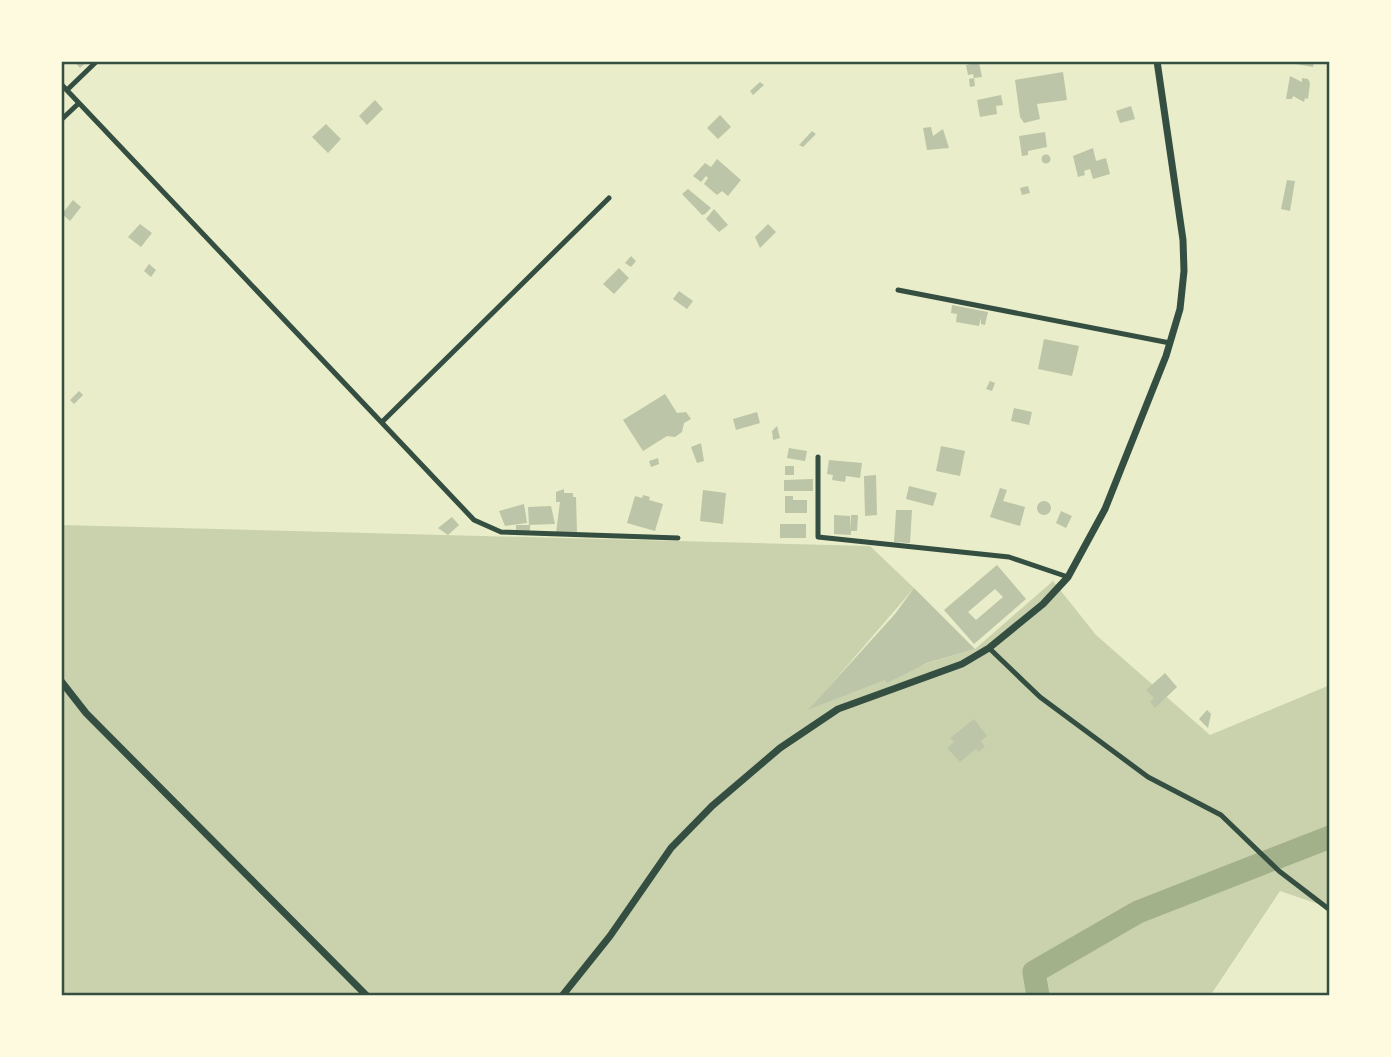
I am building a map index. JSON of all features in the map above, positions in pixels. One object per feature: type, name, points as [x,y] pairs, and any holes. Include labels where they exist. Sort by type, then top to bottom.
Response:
[{"type":"street","points":[[67,90],[97,61]]},
{"type":"street","points":[[562,996],[610,936],[671,848],[712,806],[780,748],[838,709],[962,664],[989,648],[1043,604],[1068,577],[1095,533],[1170,343],[1180,309],[1184,240],[1157,61]]},
{"type":"street","points":[[61,84],[474,520],[501,532],[678,538]]},
{"type":"street","points":[[61,120],[79,103]]},
{"type":"street","points":[[382,422],[609,198]]},
{"type":"street","points":[[898,290],[1170,343]]},
{"type":"street","points":[[818,457],[818,537],[1009,557],[1068,577]]},
{"type":"street","points":[[989,648],[1040,697],[1137,769],[1221,816],[1279,871],[1330,910]]},
{"type":"street","points":[[61,681],[86,713],[367,996]]},
{"type":"green space","points":[[61,525],[870,546],[914,588],[810,709],[928,663],[975,649],[1053,581],[1096,635],[1210,735],[1330,685],[1330,908],[1280,891],[1210,996],[61,996]]},
{"type":"building","points":[[74,61],[88,61],[80,68]]},
{"type":"building","points":[[1296,61],[1314,61],[1313,67],[1296,64]]},
{"type":"building","points":[[979,62],[982,77],[974,78],[973,74],[968,75],[966,65]]},
{"type":"building","points":[[1063,72],[1067,100],[1037,104],[1040,119],[1024,123],[1020,117],[1015,80]]},
{"type":"building","points":[[1290,76],[1302,82],[1302,78],[1308,79],[1308,99],[1305,98],[1304,102],[1293,96],[1292,99],[1286,99]]},
{"type":"building","points":[[974,78],[975,86],[970,87],[969,79]]},
{"type":"building","points":[[760,82],[764,85],[753,95],[750,91]]},
{"type":"building","points":[[1001,95],[1003,105],[996,106],[997,114],[980,117],[977,100]]},
{"type":"building","points":[[375,100],[383,109],[367,125],[359,116]]},
{"type":"building","points":[[1131,106],[1135,119],[1120,123],[1116,111]]},
{"type":"building","points":[[720,115],[731,127],[718,139],[707,128]]},
{"type":"building","points":[[326,124],[341,139],[328,153],[312,137]]},
{"type":"building","points":[[931,127],[933,136],[943,129],[949,148],[927,150],[923,128]]},
{"type":"building","points":[[812,131],[816,134],[803,147],[799,145]]},
{"type":"building","points":[[1045,132],[1047,147],[1028,151],[1028,155],[1022,156],[1019,136]]},
{"type":"building","points":[[1093,148],[1096,161],[1106,158],[1110,174],[1093,179],[1090,169],[1084,171],[1085,175],[1078,177],[1073,156]]},
{"type":"building","points":[[1046,154],[1051,159],[1046,164],[1041,159]]},
{"type":"building","points":[[717,159],[741,180],[728,196],[722,191],[717,195],[704,184],[708,178],[706,176],[701,182],[693,176],[705,163],[711,167]]},
{"type":"building","points":[[1287,180],[1295,181],[1290,211],[1281,209]]},
{"type":"building","points":[[1028,186],[1030,193],[1022,195],[1020,188]]},
{"type":"building","points":[[688,189],[711,208],[705,214],[702,215],[682,194]]},
{"type":"building","points":[[73,200],[81,207],[70,221],[62,214]]},
{"type":"building","points":[[714,209],[728,225],[719,232],[706,219]]},
{"type":"building","points":[[140,224],[152,233],[141,247],[128,237]]},
{"type":"building","points":[[768,224],[776,232],[760,248],[755,237]]},
{"type":"building","points":[[631,256],[636,261],[631,267],[625,263]]},
{"type":"building","points":[[149,264],[156,270],[151,277],[144,271]]},
{"type":"building","points":[[619,268],[629,278],[614,294],[603,284]]},
{"type":"building","points":[[679,291],[693,301],[687,309],[673,299]]},
{"type":"building","points":[[952,305],[988,312],[985,325],[981,324],[981,318],[979,326],[956,322],[957,314],[951,313]]},
{"type":"building","points":[[1044,339],[1079,346],[1072,376],[1038,369]]},
{"type":"building","points":[[990,381],[995,383],[992,391],[986,389]]},
{"type":"building","points":[[79,391],[83,395],[74,404],[70,400]]},
{"type":"building","points":[[665,394],[677,413],[686,412],[691,419],[684,423],[682,432],[675,437],[667,436],[643,451],[623,420]]},
{"type":"building","points":[[1014,408],[1032,412],[1029,425],[1011,421]]},
{"type":"building","points":[[757,412],[760,423],[736,430],[733,419]]},
{"type":"building","points":[[777,426],[780,438],[773,440],[772,431]]},
{"type":"building","points":[[701,443],[704,461],[697,463],[691,447]]},
{"type":"building","points":[[941,446],[965,451],[960,476],[936,471]]},
{"type":"building","points":[[789,448],[807,451],[805,461],[787,458]]},
{"type":"building","points":[[658,458],[659,464],[651,467],[649,461]]},
{"type":"building","points":[[829,460],[862,463],[860,478],[846,476],[845,482],[832,480],[833,475],[827,474]]},
{"type":"building","points":[[785,466],[794,466],[794,475],[785,475]]},
{"type":"building","points":[[876,475],[877,515],[865,516],[864,476]]},
{"type":"building","points":[[813,479],[813,491],[784,491],[784,480]]},
{"type":"building","points":[[909,486],[937,493],[933,506],[906,499]]},
{"type":"building","points":[[1000,488],[1007,490],[1003,501],[1025,507],[1020,526],[990,517]]},
{"type":"building","points":[[564,489],[564,493],[573,493],[573,497],[576,497],[577,533],[556,533],[560,502],[556,502],[556,492]]},
{"type":"building","points":[[703,490],[726,493],[723,524],[700,521]]},
{"type":"building","points":[[643,495],[663,504],[655,531],[627,523],[635,496],[642,498]]},
{"type":"building","points":[[785,496],[793,496],[793,500],[807,500],[807,513],[785,513]]},
{"type":"building","points":[[1044,501],[1049,503],[1049,513],[1044,515],[1039,513],[1037,508],[1039,503]]},
{"type":"building","points":[[524,504],[527,523],[505,526],[499,511]]},
{"type":"building","points":[[551,506],[555,524],[529,525],[528,507]]},
{"type":"building","points":[[896,510],[912,510],[910,543],[894,542]]},
{"type":"building","points":[[1061,511],[1072,516],[1066,528],[1056,523]]},
{"type":"building","points":[[834,515],[850,516],[851,530],[851,515],[858,515],[857,531],[851,531],[851,535],[834,534]]},
{"type":"building","points":[[452,517],[459,525],[448,535],[438,528]]},
{"type":"building","points":[[780,524],[806,524],[806,538],[780,538]]},
{"type":"building","points":[[516,525],[530,525],[530,532],[516,531]]},
{"type":"building","points":[[997,565],[1026,599],[974,644],[944,610]],"holes":[[[995,589],[1003,597],[976,620],[968,612]]]},
{"type":"building","points":[[914,588],[975,649],[927,663],[887,683],[885,680],[808,710],[895,614]]},
{"type":"building","points":[[1165,673],[1177,687],[1155,708],[1150,702],[1154,698],[1146,690]]},
{"type":"building","points":[[1207,710],[1211,714],[1208,728],[1199,719]]},
{"type":"building","points":[[974,719],[987,736],[981,741],[985,747],[978,752],[976,749],[960,762],[947,748],[954,742],[950,738]]},
{"type":"waterway","points":[[1038,996],[1034,972],[1138,912],[1330,837]]}]
